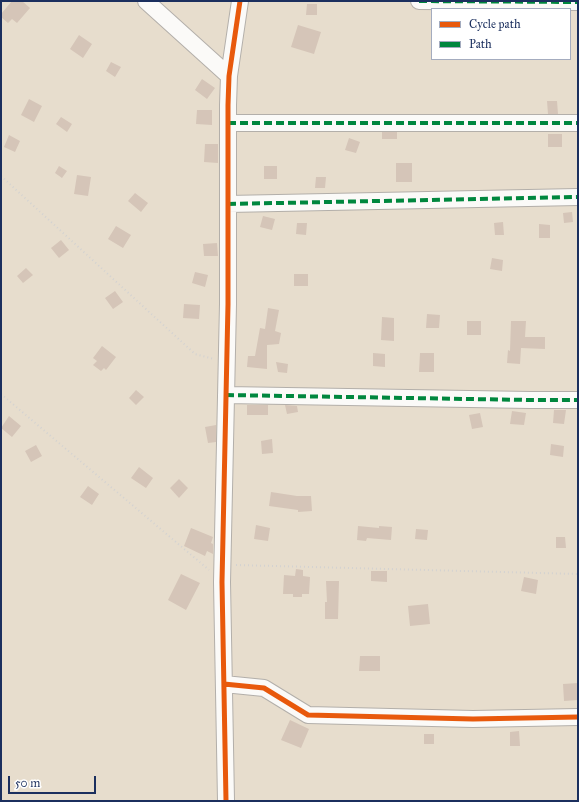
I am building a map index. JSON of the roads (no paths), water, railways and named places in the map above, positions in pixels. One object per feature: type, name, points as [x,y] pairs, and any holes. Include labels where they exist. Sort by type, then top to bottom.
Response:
[{"type":"street","points":[[146,1],[229,76]]},
{"type":"street","points":[[226,801],[222,582],[227,363],[228,123],[229,76],[240,1]]},
{"type":"street","points":[[419,1],[578,2]]},
{"type":"street","points":[[228,123],[578,123]]},
{"type":"street","points":[[228,204],[578,197]]},
{"type":"street","points":[[226,395],[578,400]]},
{"type":"street","points":[[224,684],[264,688],[308,715],[473,719],[578,717]]}]
